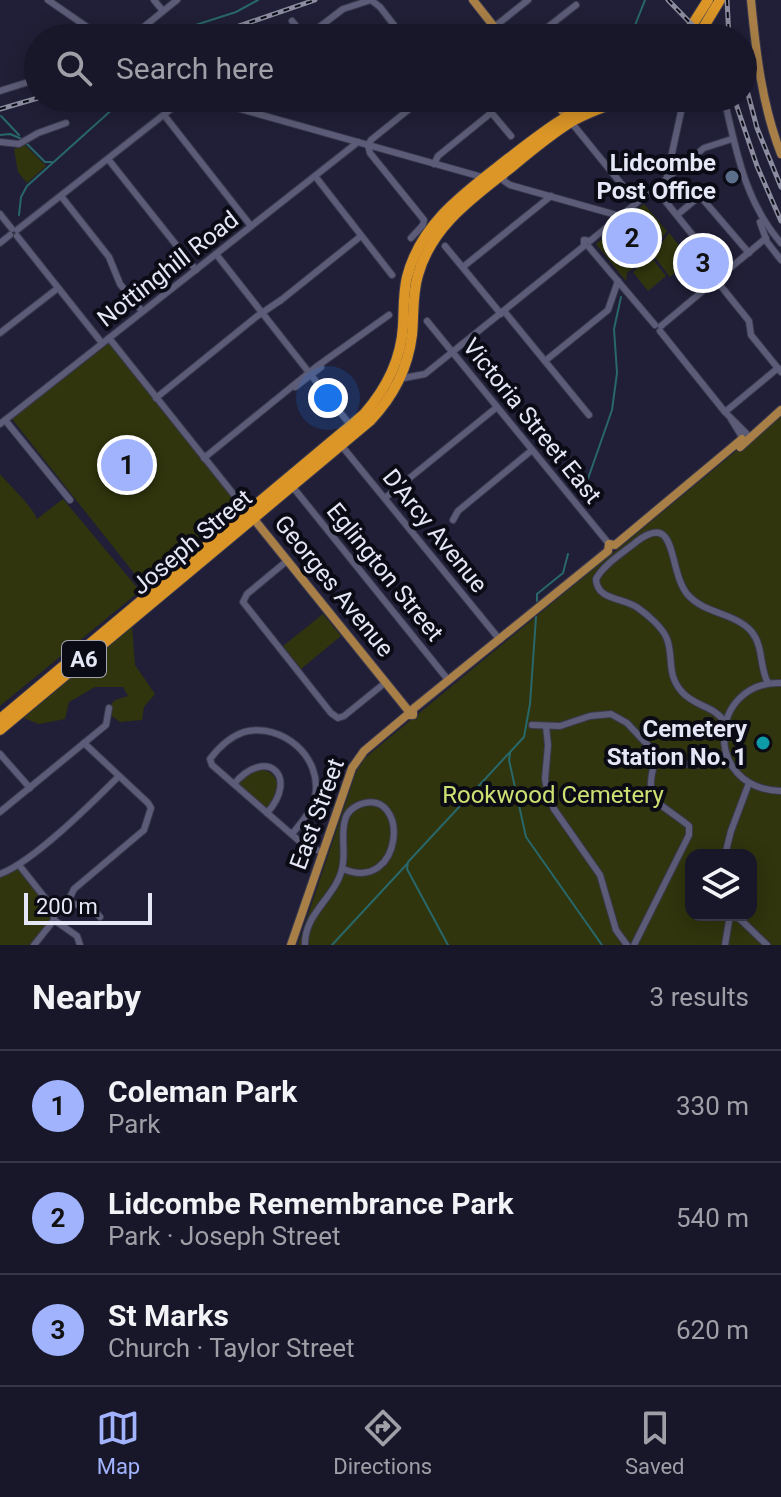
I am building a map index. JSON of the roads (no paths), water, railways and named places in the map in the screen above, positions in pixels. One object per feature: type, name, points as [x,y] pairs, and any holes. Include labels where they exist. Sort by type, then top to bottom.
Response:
[{"type":"highway","points":[[693,24],[708,0]]},
{"type":"highway","points":[[705,24],[720,0]]},
{"type":"highway","name":"A6","points":[[383,390],[399,352],[405,286],[418,249],[442,214],[580,112]]},
{"type":"highway","name":"A6","points":[[402,378],[411,339],[416,284],[425,255],[447,223],[487,181],[506,176],[569,119],[588,112]]},
{"type":"highway","name":"Joseph Street","points":[[0,719],[250,514],[292,486],[341,445],[375,416],[402,378]]},
{"type":"highway","name":"Joseph Street","points":[[0,730],[351,426],[383,390]]},
{"type":"main road","points":[[473,0],[492,24]]},
{"type":"main road","points":[[751,0],[753,24]]},
{"type":"main road","points":[[757,60],[781,154]]},
{"type":"main road","points":[[564,112],[569,119]]},
{"type":"main road","name":"East Street","points":[[291,945],[357,759],[409,711],[613,550],[781,410]]},
{"type":"main road","name":"Georges Avenue","points":[[250,514],[409,711]]},
{"type":"street","points":[[48,0],[83,24]]},
{"type":"street","points":[[154,0],[163,11]]},
{"type":"street","points":[[147,24],[177,0]]},
{"type":"street","points":[[324,24],[343,9],[371,0],[393,24]]},
{"type":"street","points":[[498,24],[525,1]]},
{"type":"street","points":[[552,24],[576,5]]},
{"type":"street","points":[[0,91],[24,83]]},
{"type":"street","points":[[0,243],[168,112]]},
{"type":"street","points":[[251,112],[487,181]]},
{"type":"street","points":[[403,112],[368,145],[370,153],[423,218],[423,225],[411,238]]},
{"type":"street","points":[[665,179],[681,112]]},
{"type":"street","points":[[727,112],[732,139],[765,242],[781,260]]},
{"type":"street","points":[[434,164],[438,156],[491,113],[511,136]]},
{"type":"street","points":[[164,115],[251,226]]},
{"type":"street","points":[[569,119],[636,202]]},
{"type":"street","points":[[0,142],[16,145],[66,123]]},
{"type":"street","name":"Joseph Street","points":[[383,390],[396,378],[419,379],[436,367],[665,179],[708,146],[732,139]]},
{"type":"street","name":"Nottinghill Road","points":[[2,422],[358,142]]},
{"type":"street","points":[[108,159],[196,270]]},
{"type":"street","points":[[671,159],[674,165],[682,167]]},
{"type":"street","points":[[315,176],[392,275]]},
{"type":"street","points":[[506,176],[516,187],[620,216]]},
{"type":"street","points":[[656,186],[724,274]]},
{"type":"street","points":[[61,196],[109,257],[120,284],[142,311]]},
{"type":"street","points":[[463,267],[551,196]]},
{"type":"street","points":[[677,215],[700,196],[749,253]]},
{"type":"street","points":[[751,196],[766,225],[781,244]]},
{"type":"street","points":[[0,214],[102,343]]},
{"type":"street","points":[[658,327],[771,235],[775,237]]},
{"type":"street","points":[[156,398],[361,236]]},
{"type":"street","points":[[765,242],[781,244]]},
{"type":"street","points":[[588,245],[746,437]]},
{"type":"street","points":[[445,246],[589,415]]},
{"type":"street","points":[[216,254],[351,426]]},
{"type":"street","points":[[716,280],[749,321],[751,335],[780,369],[725,412]]},
{"type":"street","points":[[545,361],[608,310],[618,281]]},
{"type":"street","points":[[0,333],[58,288]]},
{"type":"street","points":[[204,458],[389,315]]},
{"type":"street","name":"Victoria Street East","points":[[427,321],[613,550]]},
{"type":"street","name":"Georges Avenue","points":[[109,338],[250,514]]},
{"type":"street","points":[[385,498],[497,407]]},
{"type":"street","points":[[2,422],[70,500]]},
{"type":"street","name":"D'Arcy Avenue","points":[[341,445],[500,640]]},
{"type":"street","points":[[453,520],[458,511],[532,450]]},
{"type":"street","name":"Eglington Street","points":[[292,486],[449,681]]},
{"type":"street","points":[[725,723],[718,712],[699,706],[675,683],[668,640],[661,630],[635,606],[605,596],[599,590],[597,576],[613,550],[648,534],[658,531],[665,534],[683,589],[705,608],[738,621],[751,630],[768,683]]},
{"type":"street","points":[[288,560],[247,594],[243,602],[289,662],[338,718],[386,682]]},
{"type":"street","points":[[781,683],[755,687],[742,696],[725,723],[726,756],[735,772],[749,783],[781,791]]},
{"type":"street","points":[[0,812],[106,725],[109,708]]},
{"type":"street","points":[[532,725],[560,726],[590,716],[611,714],[627,723],[657,755],[674,762],[696,765],[726,756]]},
{"type":"street","points":[[546,726],[545,779],[548,794],[554,809],[600,875],[616,930],[627,945]]},
{"type":"street","points":[[292,834],[307,816],[314,798],[316,782],[313,767],[304,752],[291,740],[261,730],[243,733],[227,741],[210,759],[212,765],[305,846],[323,852]]},
{"type":"street","points":[[34,945],[53,916],[68,902],[74,889],[144,830],[151,808],[84,743]]},
{"type":"street","points":[[0,754],[30,788]]},
{"type":"street","points":[[634,945],[689,835],[689,826],[665,811],[654,799],[650,787],[657,755]]},
{"type":"street","points":[[234,784],[250,768],[257,766],[270,768],[276,773],[280,778],[281,790],[267,813]]},
{"type":"street","points":[[0,874],[19,865],[118,777]]},
{"type":"street","points":[[726,849],[749,783]]},
{"type":"street","points":[[305,945],[308,926],[315,912],[336,885],[343,869],[345,817],[353,807],[368,802],[381,805],[392,817],[395,831],[389,854],[368,873],[358,874],[343,869]]},
{"type":"street","points":[[19,865],[53,916],[77,936],[80,945]]},
{"type":"street","points":[[68,902],[94,910],[100,917]]},
{"type":"street","points":[[725,945],[729,921]]},
{"type":"street","points":[[742,921],[767,945]]},
{"type":"waterway","points":[[199,24],[236,12],[258,0]]},
{"type":"waterway","points":[[636,24],[645,0]]},
{"type":"waterway","points":[[19,215],[21,197],[27,186],[109,112]]},
{"type":"waterway","points":[[1,116],[19,135]]},
{"type":"waterway","points":[[0,135],[10,134],[22,139]]},
{"type":"waterway","points":[[26,143],[45,162],[52,162]]},
{"type":"waterway","points":[[583,493],[612,410],[617,373],[614,329],[621,297]]},
{"type":"waterway","points":[[537,601],[537,594],[563,573],[568,554]]},
{"type":"waterway","points":[[448,945],[407,869],[408,862],[524,737],[530,704],[536,617]]},
{"type":"waterway","points":[[510,753],[526,837],[602,945]]},
{"type":"waterway","points":[[332,945],[407,864]]},
{"type":"railway","points":[[245,24],[315,0]]},
{"type":"railway","points":[[668,0],[691,24]]},
{"type":"railway","points":[[727,0],[728,24]]},
{"type":"railway","points":[[0,109],[24,102]]},
{"type":"railway","points":[[739,112],[757,166],[781,221]]},
{"type":"railway","points":[[753,112],[781,187]]},
{"type":"place","name":"Lidcombe Post Office","points":[[732,177]]},
{"type":"place","name":"Lidcombe Remembrance Park","points":[[632,238]]},
{"type":"place","name":"St Marks","points":[[703,263]]},
{"type":"place","name":"Coleman Park","points":[[127,465]]},
{"type":"place","name":"Cemetery Station No. 1","points":[[763,743]]},
{"type":"park label","name":"Rookwood Cemetery","points":[[553,795]]}]
